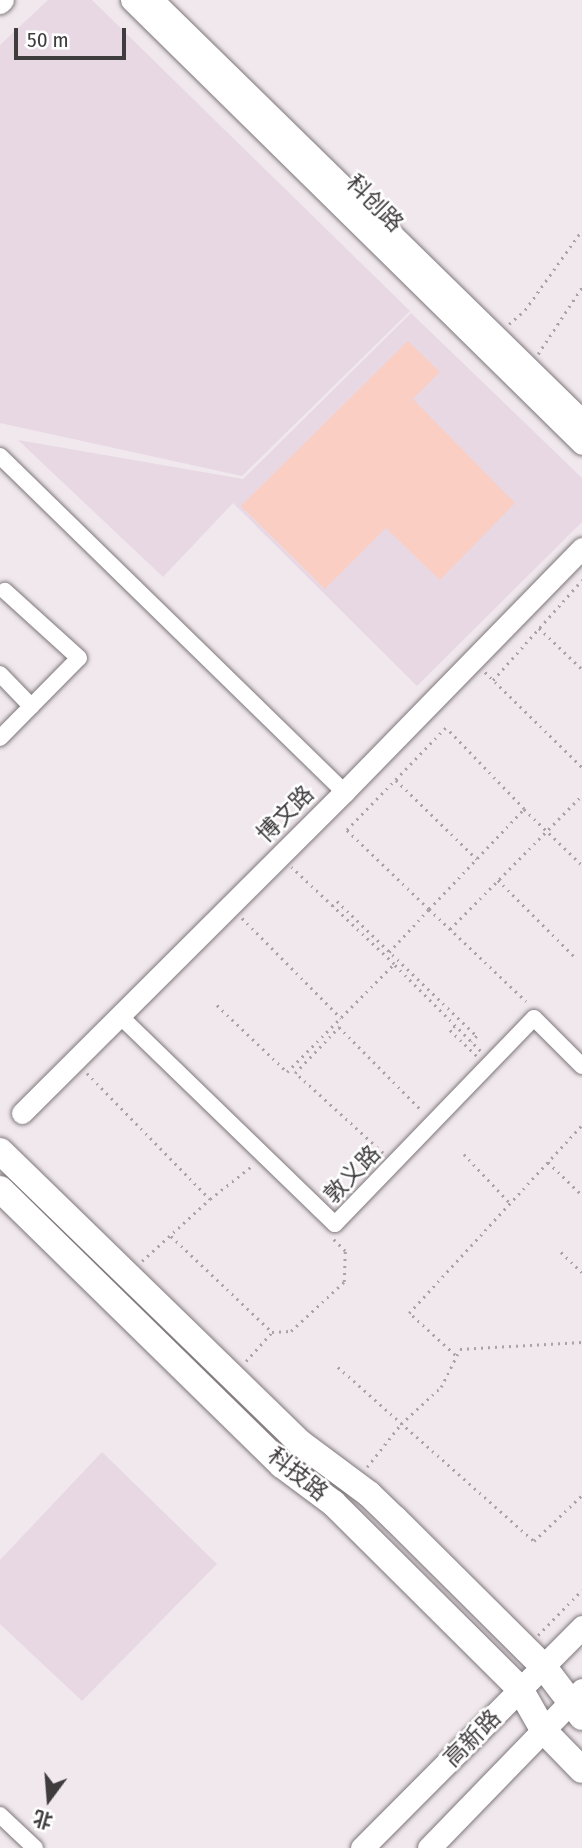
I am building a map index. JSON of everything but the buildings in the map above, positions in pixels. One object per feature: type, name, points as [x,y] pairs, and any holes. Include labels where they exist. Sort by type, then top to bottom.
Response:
[{"type":"main road","name":"科技路","points":[[0,1151],[299,1442],[354,1483],[534,1657],[578,1704]]},
{"type":"main road","name":"科技路","points":[[0,1189],[282,1465],[333,1503],[520,1689],[544,1731],[582,1770]]},
{"type":"main road","name":"高新路","points":[[362,1848],[520,1689],[534,1657],[582,1627]]},
{"type":"main road","name":"高新路","points":[[429,1848],[544,1731],[578,1704]]},
{"type":"street","name":"科创路","points":[[131,0],[582,444]]},
{"type":"street","name":"科创路","points":[[153,0],[582,420]]},
{"type":"street","points":[[0,456],[344,792]]},
{"type":"street","name":"博文路","points":[[22,1113],[344,792],[582,548]]},
{"type":"street","points":[[0,738],[79,658],[5,591]]},
{"type":"street","points":[[0,674],[31,706]]},
{"type":"street","name":"敦义路","points":[[120,1016],[335,1224],[486,1061],[534,1018],[582,1066]]},
{"type":"street","points":[[0,1815],[35,1848]]},
{"type":"path","points":[[488,330],[505,328],[525,310],[582,230]]},
{"type":"path","points":[[529,369],[582,287]]},
{"type":"path","points":[[493,680],[582,580]]},
{"type":"path","points":[[539,628],[582,669]]},
{"type":"path","points":[[473,660],[582,767]]},
{"type":"path","points":[[526,1001],[347,830],[446,728],[582,865]]},
{"type":"path","points":[[396,780],[477,859]]},
{"type":"path","points":[[450,929],[582,794]]},
{"type":"path","points":[[389,952],[524,809]]},
{"type":"path","points":[[280,856],[394,964],[471,1042],[486,1061]]},
{"type":"path","points":[[498,880],[574,956]]},
{"type":"path","points":[[332,906],[337,901],[477,1036],[471,1042]]},
{"type":"path","points":[[230,906],[341,1018]]},
{"type":"path","points":[[218,1005],[287,1072],[394,964]]},
{"type":"path","points":[[455,1026],[450,1030],[486,1061]]},
{"type":"path","points":[[386,1156],[295,1073],[338,1027],[426,1115]]},
{"type":"path","points":[[75,1061],[210,1199]]},
{"type":"path","points":[[455,1355],[409,1313],[582,1125]]},
{"type":"path","points":[[464,1154],[510,1203]]},
{"type":"path","points":[[127,1274],[210,1199],[257,1162]]},
{"type":"path","points":[[548,1162],[582,1195]]},
{"type":"path","points":[[232,1377],[272,1332],[291,1331],[344,1282],[345,1251],[325,1231]]},
{"type":"path","points":[[171,1236],[272,1332]]},
{"type":"path","points":[[561,1252],[582,1272]]},
{"type":"path","points":[[354,1483],[401,1424],[441,1387],[460,1349],[582,1342]]},
{"type":"path","points":[[338,1367],[534,1541],[582,1495]]},
{"type":"path","points":[[534,1657],[582,1590]]},
{"type":"shaded area","points":[[48,0],[92,0],[410,311],[242,476],[0,423],[0,45]]},
{"type":"shaded area","points":[[411,313],[582,478],[582,522],[417,686],[233,503],[163,577],[18,440],[243,479]]},
{"type":"shaded area","points":[[408,341],[440,372],[413,399],[515,503],[440,580],[386,528],[325,589],[241,506]]},
{"type":"shaded area","points":[[102,1452],[217,1564],[82,1701],[0,1624],[0,1560]]}]
